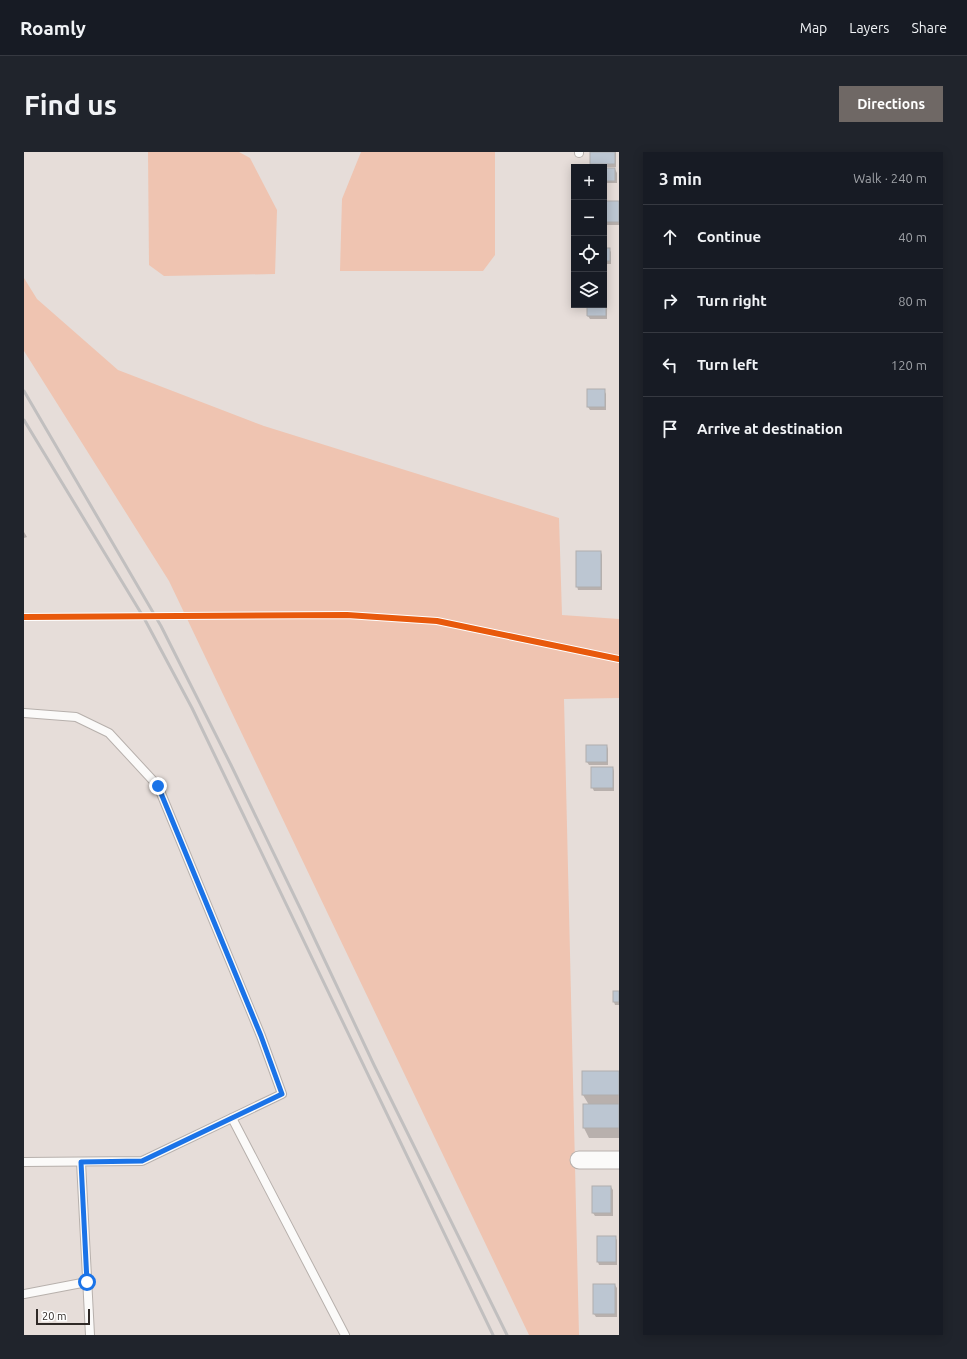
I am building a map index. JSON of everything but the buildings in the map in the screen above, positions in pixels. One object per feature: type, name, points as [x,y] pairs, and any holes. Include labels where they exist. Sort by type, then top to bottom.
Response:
[{"type":"street","points":[[579,1160],[619,1160]]},
{"type":"lane","points":[[24,713],[76,717],[109,733],[158,786],[261,1036],[282,1094],[142,1161],[24,1162]]},
{"type":"lane","points":[[232,1118],[345,1335]]},
{"type":"lane","points":[[81,1162],[90,1335]]},
{"type":"lane","points":[[24,1294],[87,1282]]},
{"type":"shaded area","points":[[148,152],[239,152],[250,158],[277,210],[275,274],[164,276],[149,265]]},
{"type":"shaded area","points":[[361,152],[495,152],[495,255],[483,271],[340,271],[342,199]]},
{"type":"shaded area","points":[[24,278],[37,299],[118,370],[264,426],[559,518],[562,615],[619,619],[619,698],[564,699],[579,1335],[529,1335],[169,581],[24,351]]},
{"type":"railway","points":[[24,391],[161,626],[231,765],[374,1065],[507,1335]]},
{"type":"railway","points":[[24,420],[144,618],[192,708],[493,1335]]},
{"type":"cycle path","points":[[24,617],[347,615],[437,621],[619,659]]},
{"type":"route","points":[[87,1282],[81,1162],[142,1161],[282,1094],[261,1036],[158,786]]}]
